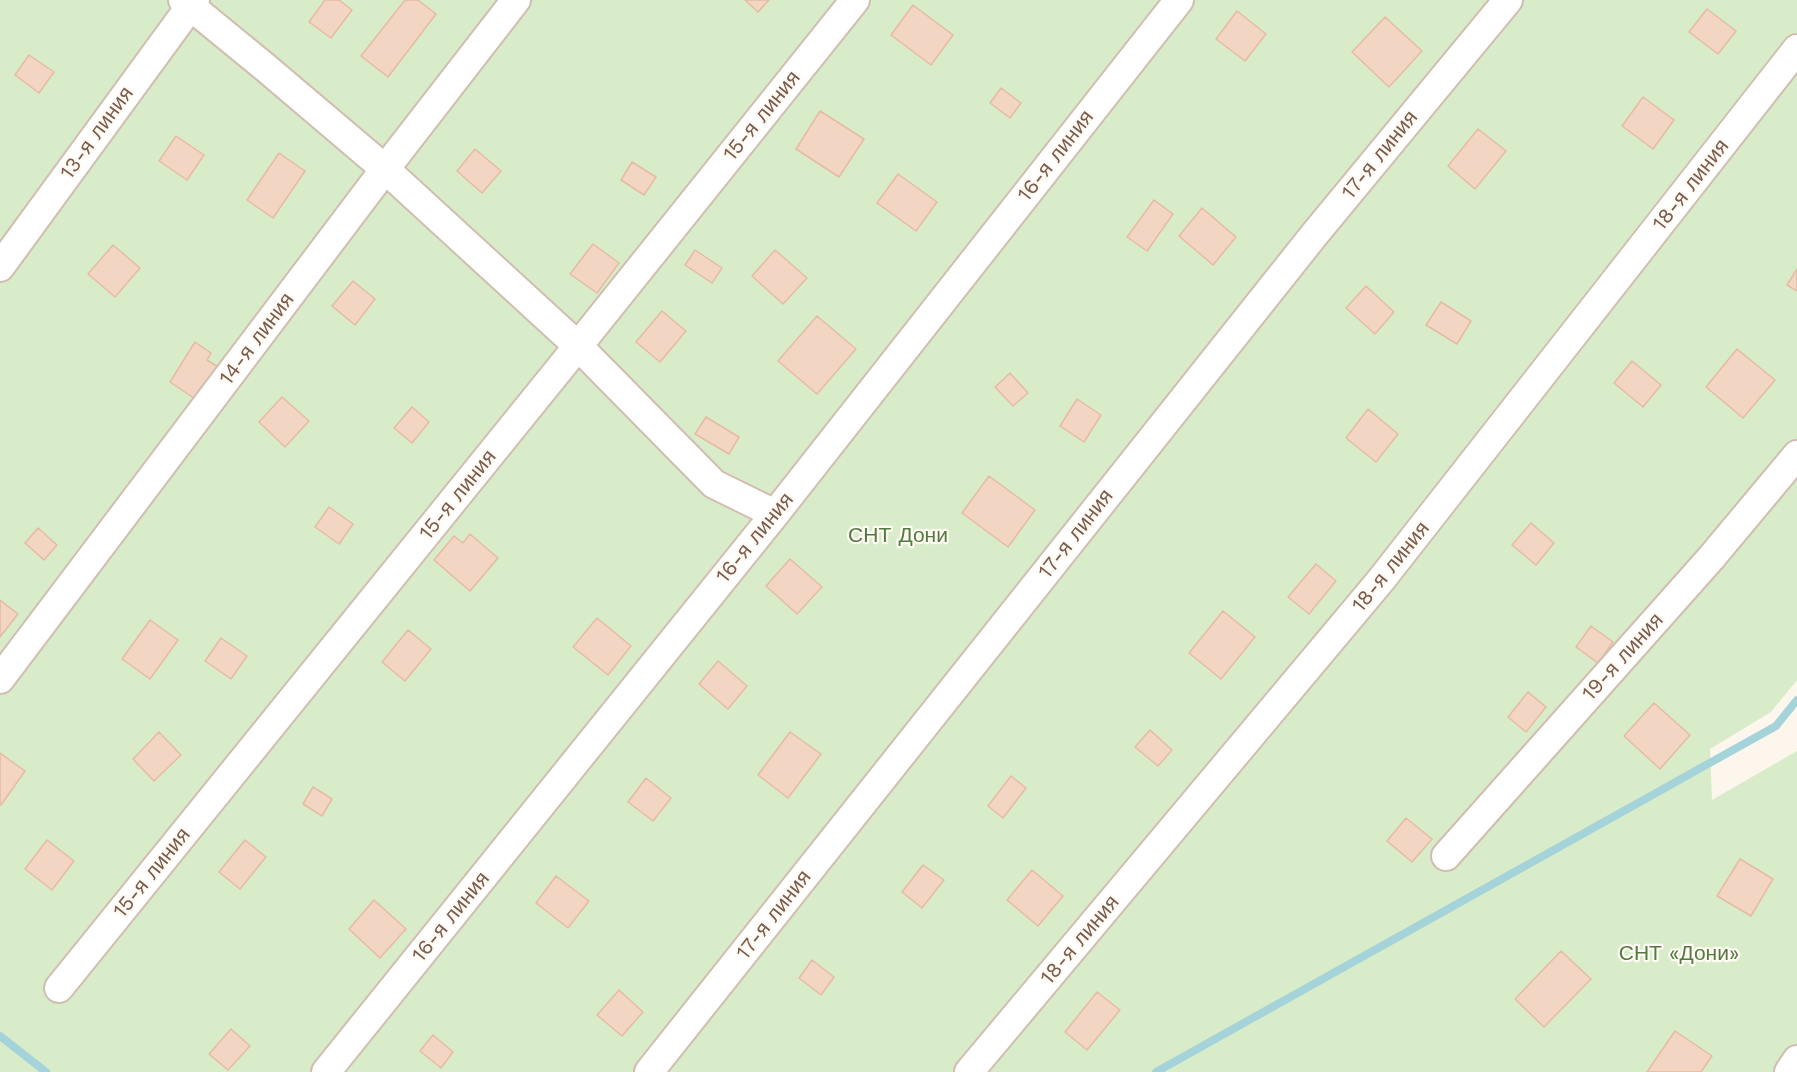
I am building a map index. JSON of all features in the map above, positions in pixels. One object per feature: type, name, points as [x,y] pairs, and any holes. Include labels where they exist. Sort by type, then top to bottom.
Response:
[{"type":"street","name":"14-я линия","points":[[0,679],[516,0]]},
{"type":"street","name":"15-я линия","points":[[59,988],[579,346],[855,0]]},
{"type":"street","name":"16-я линия","points":[[326,1072],[775,514],[1179,0]]},
{"type":"street","name":"17-я линия","points":[[649,1072],[1314,235],[1508,0]]},
{"type":"street","points":[[190,2],[386,169],[579,346],[714,483],[775,514]]},
{"type":"street","name":"13-я линия","points":[[0,267],[190,2]]},
{"type":"street","name":"18-я линия","points":[[969,1072],[1381,580],[1797,49]]},
{"type":"street","name":"19-я линия","points":[[1446,856],[1711,558],[1797,455]]},
{"type":"street","points":[[1789,1072],[1797,1060]]},
{"type":"green space","name":"СНТ Дони","points":[[0,0],[1797,0],[1797,680],[1771,712],[1710,749],[1712,800],[1797,751],[1797,1072],[0,1072]]},
{"type":"building","points":[[325,0],[339,0],[352,10],[331,38],[309,22]]},
{"type":"building","points":[[405,0],[418,0],[436,14],[388,77],[361,56]]},
{"type":"building","points":[[745,0],[769,0],[758,12]]},
{"type":"building","points":[[913,5],[953,35],[931,65],[891,35]]},
{"type":"building","points":[[1707,9],[1736,31],[1718,54],[1689,32]]},
{"type":"building","points":[[1237,11],[1266,34],[1245,61],[1216,39]]},
{"type":"building","points":[[1385,17],[1422,51],[1389,87],[1352,52]]},
{"type":"building","points":[[29,55],[54,72],[39,93],[15,75]]},
{"type":"building","points":[[1001,88],[1021,103],[1010,118],[990,103]]},
{"type":"building","points":[[1643,97],[1674,120],[1653,149],[1622,126]]},
{"type":"building","points":[[820,111],[864,139],[839,177],[796,149]]},
{"type":"building","points":[[1478,129],[1506,151],[1475,189],[1448,166]]},
{"type":"building","points":[[176,136],[204,155],[187,180],[159,161]]},
{"type":"building","points":[[475,149],[501,171],[482,193],[457,171]]},
{"type":"building","points":[[279,153],[305,171],[273,218],[247,200]]},
{"type":"building","points":[[632,162],[656,177],[644,195],[621,180]]},
{"type":"building","points":[[898,174],[937,202],[916,231],[877,203]]},
{"type":"building","points":[[1154,200],[1173,214],[1147,251],[1127,237]]},
{"type":"building","points":[[1202,208],[1236,237],[1213,265],[1179,236]]},
{"type":"building","points":[[593,244],[619,263],[597,293],[570,274]]},
{"type":"building","points":[[113,245],[140,268],[115,297],[88,274]]},
{"type":"building","points":[[695,250],[722,268],[712,283],[685,265]]},
{"type":"building","points":[[775,250],[807,278],[783,304],[752,276]]},
{"type":"building","points":[[1797,269],[1797,291],[1787,285]]},
{"type":"building","points":[[353,281],[375,299],[355,325],[332,306]]},
{"type":"building","points":[[1366,286],[1394,312],[1375,334],[1346,308]]},
{"type":"building","points":[[1441,302],[1471,321],[1457,344],[1426,325]]},
{"type":"building","points":[[662,311],[686,331],[660,362],[636,342]]},
{"type":"building","points":[[817,316],[856,349],[817,394],[778,361]]},
{"type":"building","points":[[195,342],[211,353],[207,360],[223,370],[201,403],[170,382]]},
{"type":"building","points":[[1737,349],[1775,380],[1743,418],[1706,387]]},
{"type":"building","points":[[1632,361],[1661,385],[1643,407],[1614,383]]},
{"type":"building","points":[[1010,373],[1028,393],[1013,406],[995,387]]},
{"type":"building","points":[[282,397],[309,421],[285,447],[259,422]]},
{"type":"building","points":[[1077,399],[1101,415],[1084,442],[1060,426]]},
{"type":"building","points":[[412,407],[429,422],[412,443],[394,428]]},
{"type":"building","points":[[1368,409],[1398,434],[1376,462],[1346,438]]},
{"type":"building","points":[[706,417],[739,437],[729,454],[695,434]]},
{"type":"building","points":[[989,476],[1035,510],[1008,547],[962,513]]},
{"type":"building","points":[[329,507],[353,524],[339,544],[315,527]]},
{"type":"building","points":[[1531,523],[1554,543],[1536,565],[1512,545]]},
{"type":"building","points":[[38,528],[57,545],[44,560],[25,543]]},
{"type":"building","points":[[470,534],[498,558],[470,591],[434,560],[454,536],[463,543]]},
{"type":"building","points":[[790,559],[822,587],[797,614],[766,586]]},
{"type":"building","points":[[1316,564],[1336,581],[1309,614],[1288,597]]},
{"type":"building","points":[[0,600],[18,614],[0,637]]},
{"type":"building","points":[[1223,611],[1255,637],[1221,679],[1189,653]]},
{"type":"building","points":[[597,618],[631,646],[608,675],[573,647]]},
{"type":"building","points":[[150,620],[178,640],[150,679],[122,659]]},
{"type":"building","points":[[1591,626],[1613,642],[1598,663],[1576,647]]},
{"type":"building","points":[[408,630],[431,649],[405,681],[382,662]]},
{"type":"building","points":[[221,638],[247,656],[231,679],[205,661]]},
{"type":"building","points":[[718,661],[747,686],[728,709],[699,684]]},
{"type":"building","points":[[1528,692],[1546,707],[1526,732],[1508,717]]},
{"type":"building","points":[[1654,703],[1690,735],[1660,769],[1624,736]]},
{"type":"building","points":[[1150,730],[1172,750],[1158,766],[1135,747]]},
{"type":"building","points":[[159,732],[181,755],[154,781],[133,759]]},
{"type":"building","points":[[790,732],[821,754],[788,798],[758,775]]},
{"type":"building","points":[[0,753],[25,771],[1,805],[0,804]]},
{"type":"building","points":[[1011,776],[1026,788],[1003,818],[988,806]]},
{"type":"building","points":[[646,778],[671,798],[653,821],[628,802]]},
{"type":"building","points":[[313,787],[332,799],[322,816],[303,804]]},
{"type":"building","points":[[1406,818],[1432,839],[1412,862],[1387,841]]},
{"type":"building","points":[[47,840],[74,861],[52,890],[25,869]]},
{"type":"building","points":[[245,840],[266,857],[240,889],[219,872]]},
{"type":"building","points":[[1740,859],[1773,879],[1751,916],[1717,896]]},
{"type":"building","points":[[923,865],[944,880],[922,908],[902,892]]},
{"type":"building","points":[[1032,870],[1063,896],[1038,926],[1007,900]]},
{"type":"building","points":[[556,876],[589,901],[568,928],[536,903]]},
{"type":"building","points":[[374,900],[406,929],[380,958],[349,929]]},
{"type":"building","points":[[1561,951],[1591,979],[1544,1027],[1515,999]]},
{"type":"building","points":[[812,960],[834,977],[821,995],[799,978]]},
{"type":"building","points":[[619,990],[643,1012],[622,1036],[597,1015]]},
{"type":"building","points":[[1097,992],[1120,1010],[1087,1050],[1065,1032]]},
{"type":"building","points":[[231,1029],[250,1046],[228,1070],[209,1054]]},
{"type":"building","points":[[1675,1031],[1712,1056],[1701,1072],[1647,1072]]},
{"type":"building","points":[[433,1035],[453,1052],[441,1068],[420,1051]]},
{"type":"waterway","points":[[1156,1072],[1776,726],[1797,700]]},
{"type":"waterway","points":[[0,1036],[46,1072]]},
{"type":"park label","name":"СНТ «Дони»","points":[[1679,954]]}]
